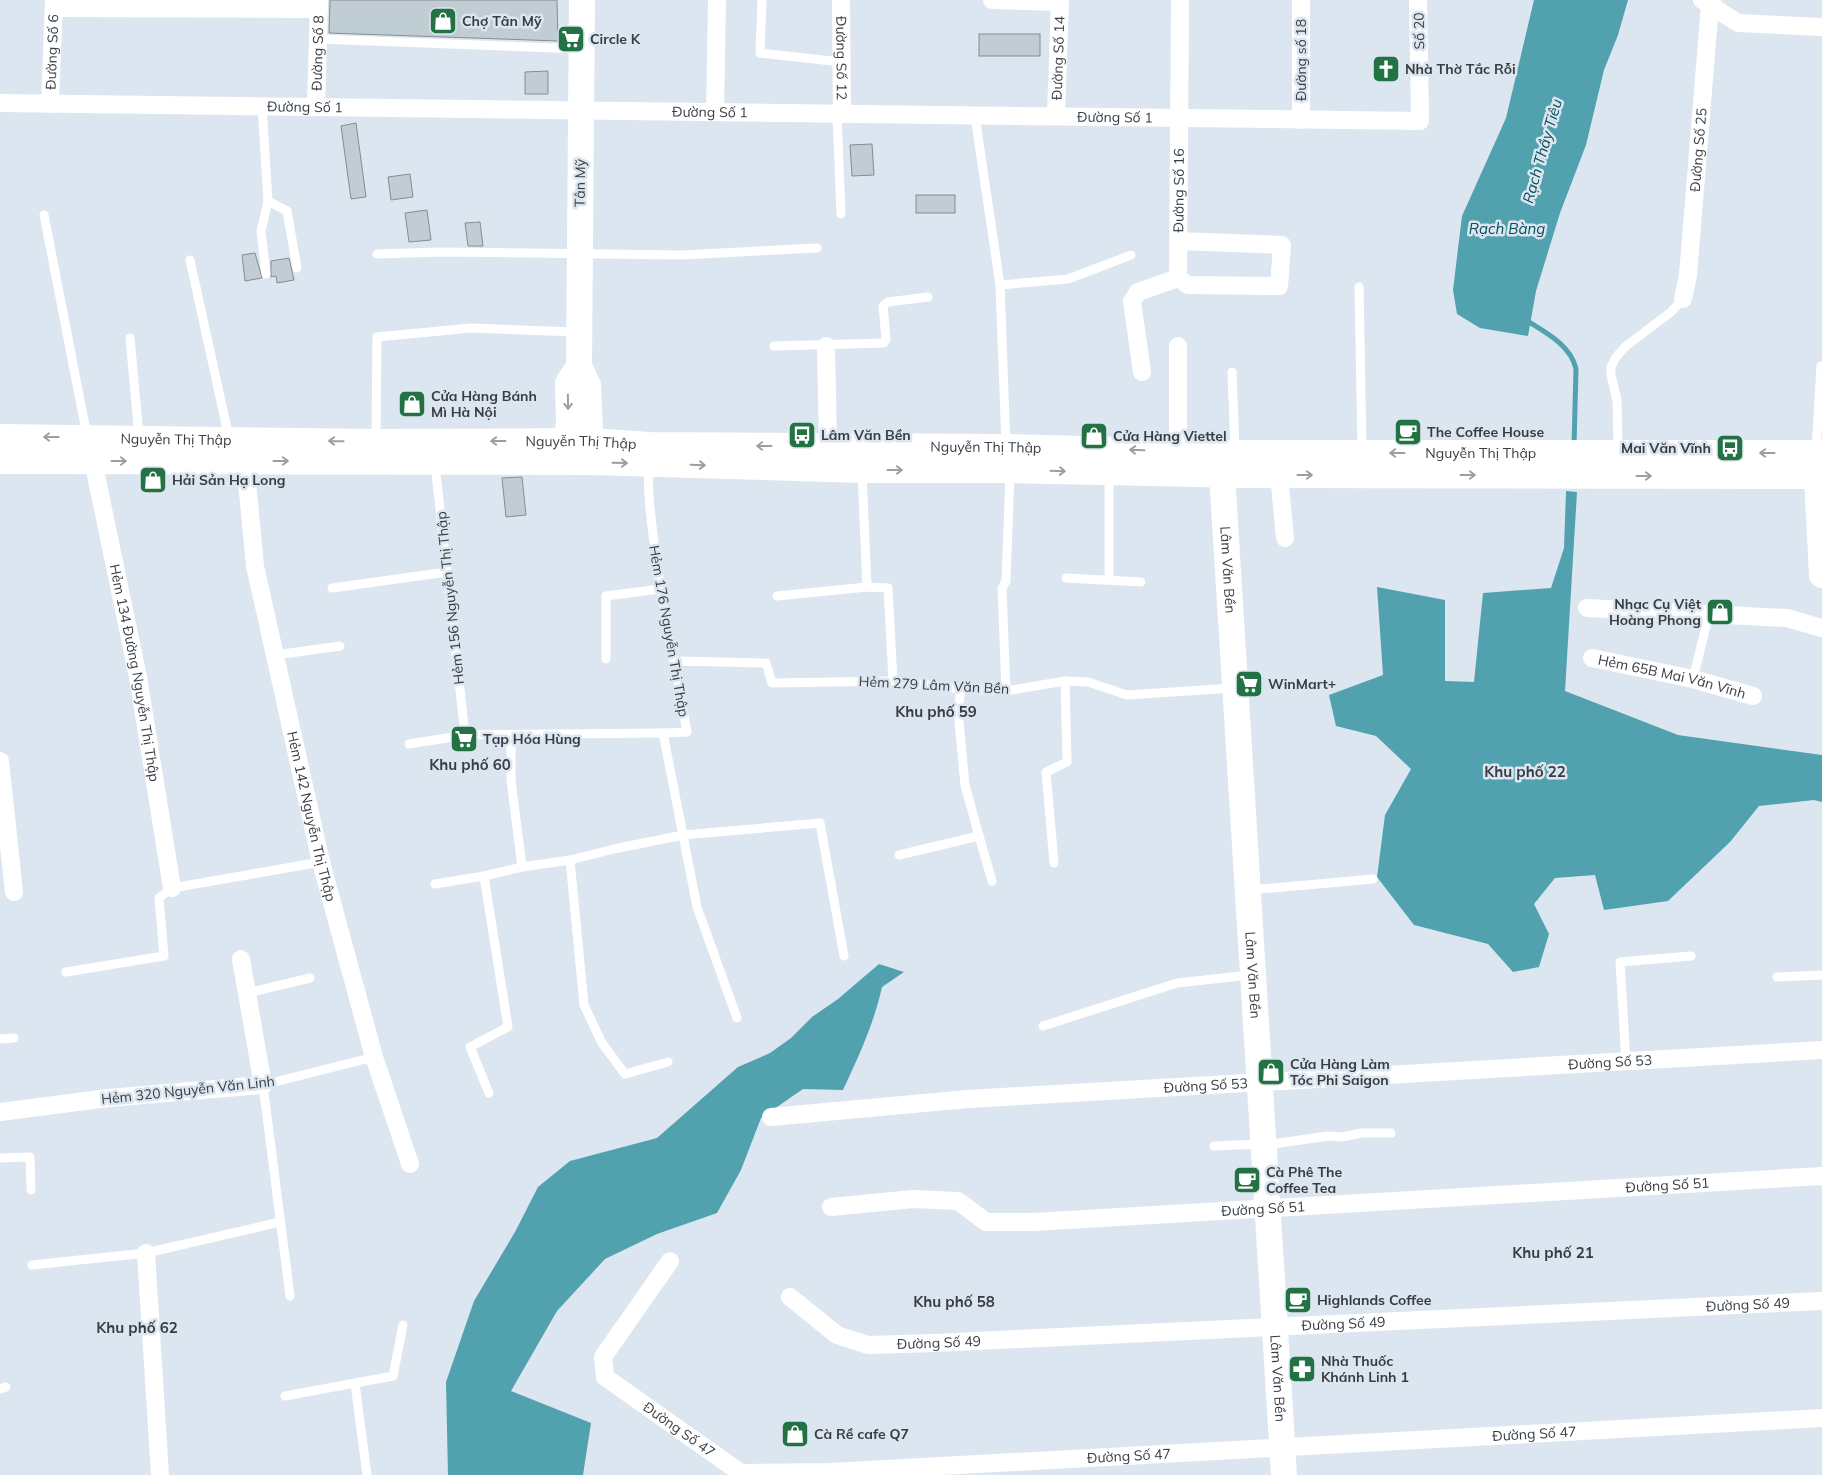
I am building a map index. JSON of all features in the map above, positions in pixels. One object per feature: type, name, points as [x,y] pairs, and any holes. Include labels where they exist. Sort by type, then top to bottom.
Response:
[{"type":"main road","name":"Tân Mỹ","points":[[582,0],[579,366],[588,386],[591,452]]},
{"type":"main road","name":"Tân Mỹ","points":[[565,452],[568,424],[568,383],[579,366]]},
{"type":"main road","name":"Nguyễn Thị Thập","points":[[0,437],[90,449],[245,462],[435,461],[565,452]]},
{"type":"main road","name":"Nguyễn Thị Thập","points":[[0,460],[90,449],[139,439],[376,442],[649,455],[862,470],[1008,458],[1178,452],[1226,460],[1279,475],[1551,464],[1603,460],[1819,465]]},
{"type":"main road","name":"Nguyễn Thị Thập","points":[[649,455],[828,446],[1008,458],[1109,472],[1226,460],[1362,453],[1551,464]]},
{"type":"main road","name":"Lâm Văn Bền","points":[[1226,460],[1235,688],[1284,1475]]},
{"type":"main road","points":[[1819,465],[1822,575]]},
{"type":"street","points":[[715,112],[717,0]]},
{"type":"street","name":"Đường Số 12","points":[[839,114],[842,62],[842,0]]},
{"type":"street","points":[[992,0],[1060,1]]},
{"type":"street","name":"Đường Số 16","points":[[1178,278],[1180,0]]},
{"type":"street","name":"Đường số 18","points":[[1301,0],[1301,120]]},
{"type":"street","name":"Số 20","points":[[1418,0],[1420,121]]},
{"type":"street","name":"Đường Số 14","points":[[1056,116],[1060,1]]},
{"type":"street","points":[[1708,2],[1738,23],[1822,27]]},
{"type":"street","name":"Đường Số 25","points":[[1683,299],[1688,275],[1708,2]]},
{"type":"street","points":[[54,4],[319,4]]},
{"type":"street","name":"Đường Số 6","points":[[50,104],[54,4]]},
{"type":"street","name":"Đường Số 8","points":[[316,107],[319,4]]},
{"type":"street","name":"Đường Số 1","points":[[0,103],[1420,121]]},
{"type":"street","points":[[1142,372],[1132,301],[1138,292],[1178,278],[1188,285],[1279,286],[1282,245],[1178,241]]},
{"type":"street","points":[[826,346],[828,446]]},
{"type":"street","points":[[1178,346],[1178,452]]},
{"type":"street","name":"Hẻm 134 Đường Nguyễn Thị Thập","points":[[90,449],[138,677],[172,888]]},
{"type":"street","name":"Hẻm 142 Nguyễn Thị Thập","points":[[245,462],[255,566],[321,862],[374,1057],[410,1164]]},
{"type":"street","points":[[1279,475],[1285,538]]},
{"type":"street","points":[[1586,608],[1787,618],[1822,628]]},
{"type":"street","name":"Hẻm 65B Mai Văn Vĩnh","points":[[1592,658],[1693,679],[1753,696]]},
{"type":"street","points":[[0,761],[2,798],[14,892]]},
{"type":"street","points":[[242,959],[262,1085]]},
{"type":"street","name":"Đường Số 53","points":[[771,1117],[968,1099],[1822,1050]]},
{"type":"street","name":"Hẻm 320 Nguyễn Văn Linh","points":[[0,1112],[108,1098],[262,1085]]},
{"type":"street","name":"Đường Số 51","points":[[831,1206],[913,1199],[958,1201],[986,1222],[1043,1222],[1822,1176]]},
{"type":"street","points":[[146,1253],[160,1475]]},
{"type":"street","name":"Đường Số 47","points":[[670,1261],[603,1357],[604,1377],[741,1472],[831,1472],[1822,1418]]},
{"type":"street","name":"Đường Số 49","points":[[790,1297],[837,1335],[868,1345],[1822,1301]]},
{"type":"lane","points":[[762,0],[760,53],[842,62]]},
{"type":"lane","points":[[318,39],[582,49]]},
{"type":"lane","points":[[262,107],[268,201],[261,231],[266,274]]},
{"type":"lane","points":[[839,114],[841,214]]},
{"type":"lane","points":[[975,116],[1000,285],[1008,458],[1006,582],[1002,588],[1006,691]]},
{"type":"lane","points":[[268,201],[288,211],[298,268]]},
{"type":"lane","points":[[44,215],[90,449]]},
{"type":"lane","points":[[377,254],[441,252],[682,255],[817,248]]},
{"type":"lane","points":[[1000,285],[1068,279],[1131,255]]},
{"type":"lane","points":[[190,260],[230,440]]},
{"type":"lane","points":[[1359,287],[1362,453]]},
{"type":"lane","points":[[774,346],[884,343],[886,339],[883,306],[888,302],[928,298]]},
{"type":"lane","points":[[1603,460],[1617,400],[1611,367],[1616,357],[1626,346],[1671,312],[1683,299]]},
{"type":"lane","points":[[376,442],[377,337],[471,328],[579,332]]},
{"type":"lane","points":[[130,338],[139,439]]},
{"type":"lane","points":[[1819,465],[1821,366]]},
{"type":"lane","points":[[1226,460],[1232,372]]},
{"type":"lane","name":"Hẻm 176 Nguyễn Thị Thập","points":[[649,455],[647,486],[660,589],[675,662],[686,732],[663,732],[697,907],[737,1018]]},
{"type":"lane","name":"Hẻm 156 Nguyễn Thị Thập","points":[[435,461],[464,735]]},
{"type":"lane","points":[[862,470],[867,587]]},
{"type":"lane","points":[[1109,472],[1109,580]]},
{"type":"lane","points":[[332,588],[447,572]]},
{"type":"lane","points":[[1066,578],[1141,582]]},
{"type":"lane","points":[[777,596],[867,587],[888,588],[893,681]]},
{"type":"lane","points":[[606,659],[606,596],[660,589]]},
{"type":"lane","points":[[1693,679],[1708,614]]},
{"type":"lane","points":[[275,655],[340,646]]},
{"type":"lane","name":"Hẻm 279 Lâm Văn Bền","points":[[675,662],[766,663],[772,683],[893,681],[961,689],[1006,691],[1065,681],[1088,682],[1127,695],[1235,688]]},
{"type":"lane","points":[[1054,862],[1046,772],[1067,762],[1065,681]]},
{"type":"lane","points":[[961,689],[958,711],[965,785],[992,881]]},
{"type":"lane","points":[[409,744],[464,735],[663,732]]},
{"type":"lane","points":[[511,734],[511,780],[522,866]]},
{"type":"lane","points":[[435,884],[484,876],[522,866],[570,860],[682,834],[820,823],[844,956]]},
{"type":"lane","points":[[899,855],[979,836]]},
{"type":"lane","points":[[570,860],[584,1005],[602,1043],[625,1074],[668,1062]]},
{"type":"lane","points":[[66,972],[164,956],[159,898],[172,888],[321,862]]},
{"type":"lane","points":[[484,876],[508,1027],[470,1047],[489,1093]]},
{"type":"lane","points":[[1248,890],[1373,879]]},
{"type":"lane","points":[[1626,1062],[1620,962],[1690,956]]},
{"type":"lane","points":[[1043,1026],[1177,983],[1253,975]]},
{"type":"lane","points":[[1777,978],[1822,976]]},
{"type":"lane","points":[[247,993],[310,978]]},
{"type":"lane","points":[[0,1039],[14,1038]]},
{"type":"lane","name":"Hẻm 320 Nguyễn Văn Linh","points":[[262,1085],[374,1057]]},
{"type":"lane","points":[[262,1085],[290,1296]]},
{"type":"lane","points":[[1214,1146],[1264,1145],[1328,1136],[1342,1137],[1362,1133],[1391,1133]]},
{"type":"lane","points":[[0,1158],[30,1157],[31,1190]]},
{"type":"lane","points":[[32,1265],[146,1253],[280,1222]]},
{"type":"lane","points":[[285,1396],[393,1376],[403,1325]]},
{"type":"lane","points":[[355,1384],[366,1475]]},
{"type":"water","name":"Rạch Bàng","points":[[1534,0],[1628,0],[1618,35],[1604,70],[1586,145],[1560,213],[1536,291],[1528,336],[1480,328],[1457,314],[1453,290],[1462,216],[1506,118]]},
{"type":"water","points":[[1566,491],[1577,492],[1565,691],[1678,735],[1822,755],[1822,802],[1814,800],[1759,806],[1730,842],[1668,901],[1604,910],[1595,875],[1555,878],[1534,904],[1549,934],[1539,967],[1513,972],[1488,944],[1414,925],[1377,877],[1385,815],[1411,769],[1376,736],[1336,726],[1329,695],[1383,675],[1377,587],[1445,600],[1445,681],[1474,682],[1483,593],[1551,588],[1564,548]]},
{"type":"water","points":[[879,964],[904,972],[882,987],[870,1026],[843,1090],[803,1089],[761,1118],[741,1170],[717,1213],[657,1234],[605,1259],[557,1311],[511,1391],[591,1423],[583,1475],[448,1475],[446,1382],[474,1301],[515,1232],[538,1187],[570,1161],[657,1138],[738,1067],[770,1053],[791,1038],[812,1017],[838,999]]},
{"type":"building","name":"Chợ Tân Mỹ","points":[[330,0],[557,0],[558,41],[329,33]]},
{"type":"building","points":[[979,34],[1040,34],[1040,56],[979,56]]},
{"type":"building","points":[[548,71],[548,94],[525,94],[525,72]]},
{"type":"building","points":[[356,123],[366,197],[351,199],[341,126]]},
{"type":"building","points":[[872,144],[874,175],[852,176],[850,145]]},
{"type":"building","points":[[410,174],[413,197],[391,200],[388,177]]},
{"type":"building","points":[[916,195],[955,195],[955,213],[916,213]]},
{"type":"building","points":[[427,210],[431,240],[409,242],[405,213]]},
{"type":"building","points":[[480,222],[483,246],[468,246],[465,223]]},
{"type":"building","points":[[255,253],[262,278],[245,281],[242,255]]},
{"type":"building","points":[[289,258],[294,280],[277,283],[276,276],[271,277],[271,261]]},
{"type":"building","points":[[522,477],[526,515],[506,517],[502,478]]},
{"type":"waterway","points":[[1524,319],[1556,340],[1573,360],[1576,369],[1574,446]]},
{"type":"place","name":"Chợ Tân Mỹ","points":[[443,21]]},
{"type":"place","name":"Circle K","points":[[571,39]]},
{"type":"place","name":"Nhà Thờ Tắc Rỗi","points":[[1386,69]]},
{"type":"place","name":"Cửa Hàng Bánh Mì Hà Nội","points":[[412,404]]},
{"type":"place","name":"The Coffee House","points":[[1408,432]]},
{"type":"place","name":"Lâm Văn Bền","points":[[802,435]]},
{"type":"place","name":"Cửa Hàng Viettel","points":[[1094,436]]},
{"type":"place","name":"Mai Văn Vĩnh","points":[[1730,448]]},
{"type":"place","name":"Hải Sản Hạ Long","points":[[153,480]]},
{"type":"place","name":"Nhạc Cụ Việt Hoàng Phong","points":[[1720,612]]},
{"type":"place","name":"WinMart+","points":[[1249,684]]},
{"type":"place","name":"Tạp Hóa Hùng","points":[[464,739]]},
{"type":"place","name":"Cửa Hàng Làm Tóc Phi Saigon","points":[[1271,1072]]},
{"type":"place","name":"Cà Phê The Coffee Tea","points":[[1247,1180]]},
{"type":"place","name":"Highlands Coffee","points":[[1298,1300]]},
{"type":"place","name":"Nhà Thuốc Khánh Linh 1","points":[[1302,1369]]},
{"type":"place","name":"Cà Rề cafe Q7","points":[[795,1434]]},
{"type":"district","name":"Khu phố 59","points":[[936,711]]},
{"type":"district","name":"Khu phố 60","points":[[470,764]]},
{"type":"district","name":"Khu phố 22","points":[[1525,771]]},
{"type":"district","name":"Khu phố 21","points":[[1553,1252]]},
{"type":"district","name":"Khu phố 58","points":[[954,1301]]},
{"type":"district","name":"Khu phố 62","points":[[137,1327]]},
{"type":"water label","name":"Rạch Thầy Tiêu","points":[[1542,151]]}]
